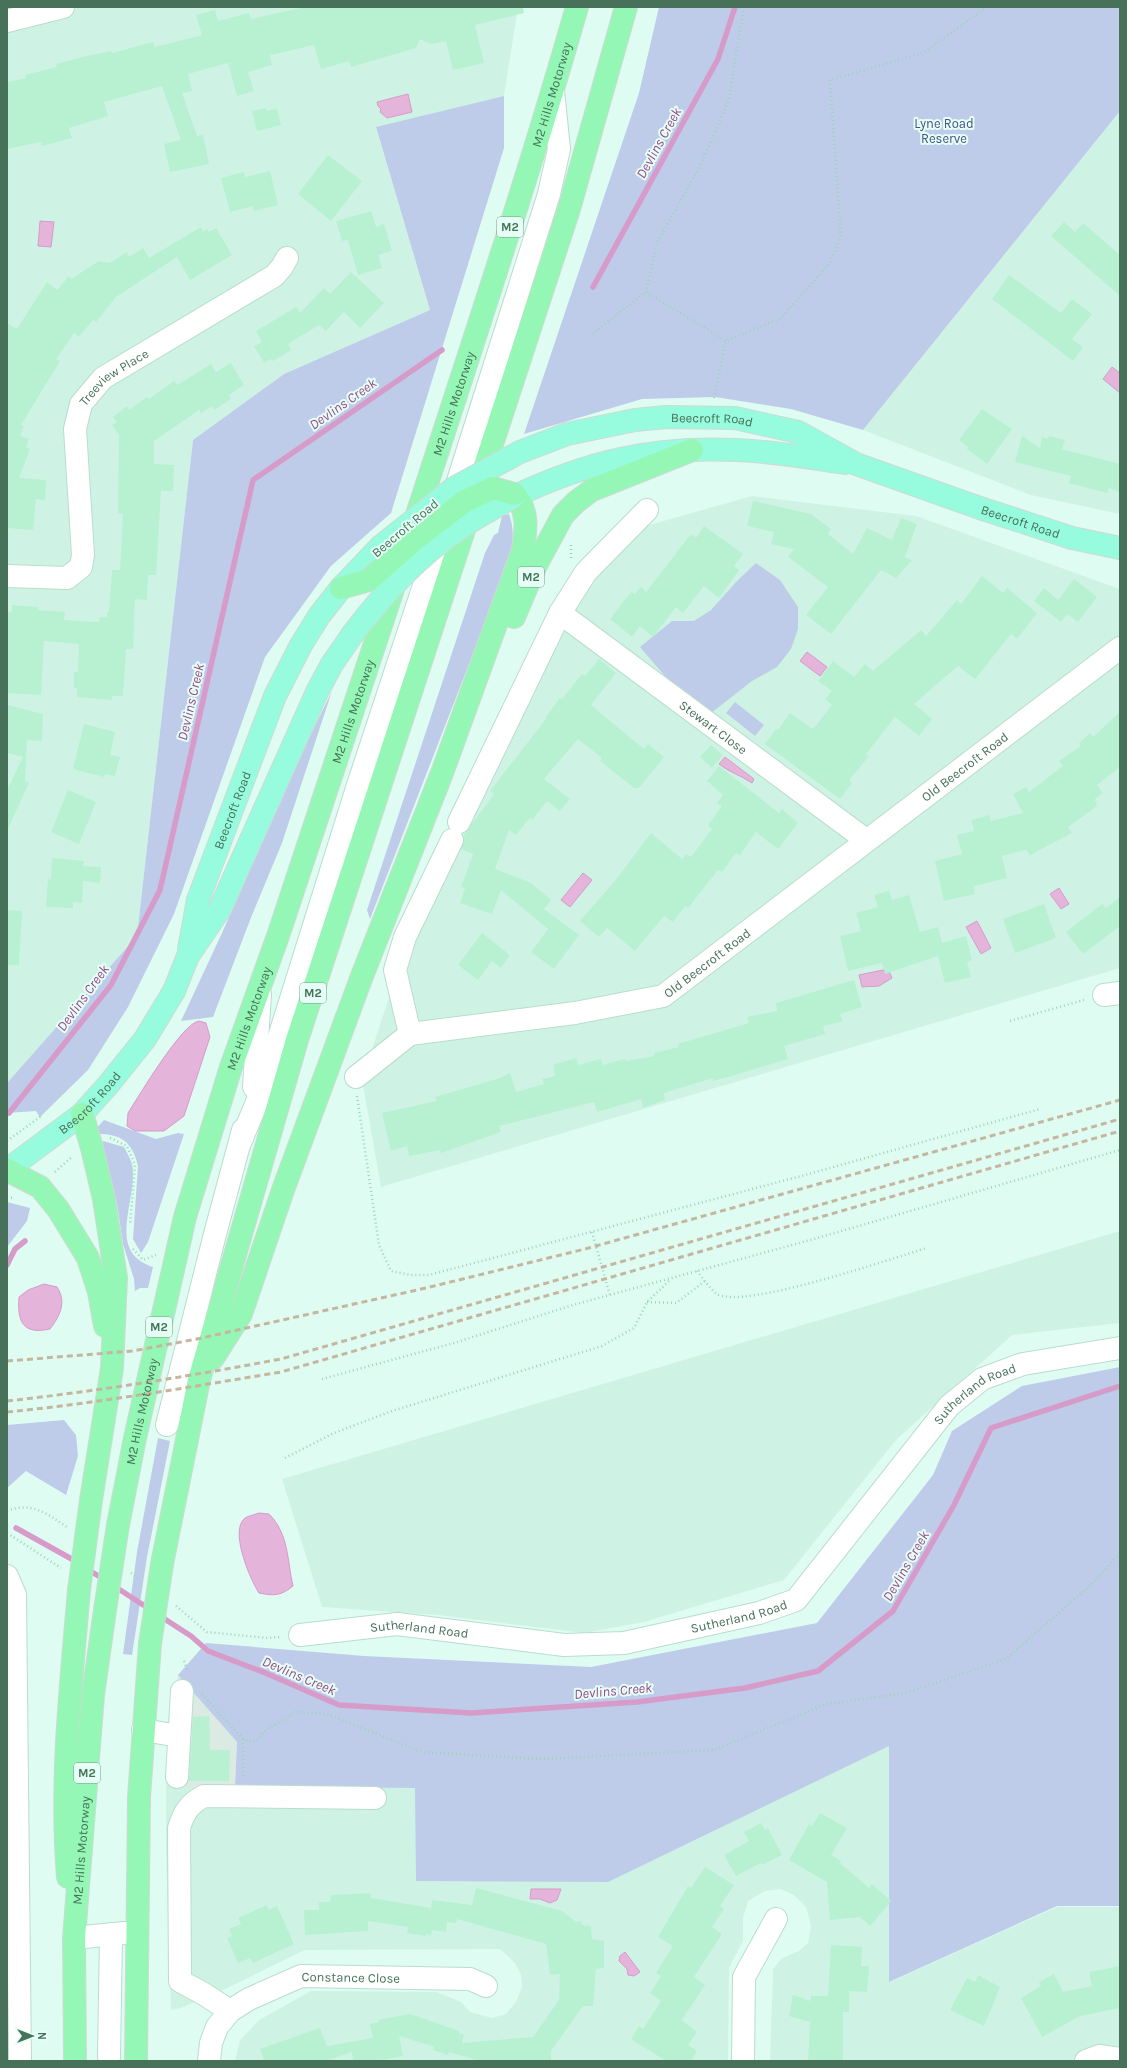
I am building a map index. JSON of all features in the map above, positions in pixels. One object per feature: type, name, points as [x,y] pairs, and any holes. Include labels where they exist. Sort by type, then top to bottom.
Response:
[{"type":"highway","name":"M2 Hills Motorway","points":[[75,2061],[74,1938],[93,1695],[118,1525],[135,1438],[177,1249],[231,1067],[374,650],[553,90],[577,7]]},
{"type":"highway","name":"M2","points":[[136,2061],[139,1797],[150,1644],[162,1564],[199,1380],[297,1040],[569,209],[626,7]]},
{"type":"highway","name":"M2","points":[[442,773],[457,748],[536,565],[563,516],[592,490],[692,450]]},
{"type":"highway","points":[[341,588],[369,580],[414,540],[465,501],[493,488],[514,496]]},
{"type":"highway","name":"M2","points":[[199,1380],[241,1314],[283,1190],[362,976],[442,773],[524,550],[527,524],[522,507],[514,496]]},
{"type":"highway","points":[[74,1938],[65,1838],[68,1722],[78,1590],[112,1368],[116,1278],[104,1199],[82,1114]]},
{"type":"highway","points":[[7,1170],[40,1187],[58,1209],[88,1258],[99,1292],[112,1368]]},
{"type":"main road","name":"Beecroft Road","points":[[7,1170],[82,1114],[108,1085],[145,1039],[174,991],[188,956],[198,900],[275,696],[319,616],[341,588],[380,547],[450,490],[479,473],[520,452],[567,434],[635,420],[666,417],[735,418],[798,432],[856,464],[980,508],[1072,538],[1120,548]]},
{"type":"main road","name":"Beecroft Road","points":[[188,956],[220,909],[332,664],[368,614],[407,571],[459,528],[514,496],[539,484],[604,462],[670,451],[736,450],[856,464]]},
{"type":"street","points":[[7,21],[63,7]]},
{"type":"street","points":[[240,1143],[264,1085],[358,785],[472,439],[549,194],[560,149],[553,90]]},
{"type":"street","name":"Treeview Place","points":[[7,576],[67,578],[81,567],[84,555],[75,429],[81,404],[103,378],[274,276],[282,267],[287,258]]},
{"type":"street","points":[[356,1077],[410,1034],[395,970],[405,937],[560,613],[586,572],[647,510]]},
{"type":"street","name":"Stewart Close","points":[[560,613],[866,840]]},
{"type":"street","name":"Old Beecroft Road","points":[[410,1034],[575,1013],[663,996],[1120,648]]},
{"type":"street","points":[[167,1425],[256,1077],[261,982]]},
{"type":"street","name":"Sutherland Road","points":[[300,1635],[397,1624],[564,1645],[624,1643],[759,1614],[796,1600],[948,1406],[982,1379],[1023,1364],[1120,1348]]},
{"type":"street","points":[[11,1586],[15,2058]]},
{"type":"street","points":[[177,1778],[180,1736],[191,1687]]},
{"type":"street","points":[[143,1730],[180,1736]]},
{"type":"street","points":[[230,2011],[204,1994],[180,1982],[179,1828],[184,1811],[195,1801],[204,1796],[375,1798]]},
{"type":"street","points":[[743,2061],[744,1977],[776,1919]]},
{"type":"street","points":[[74,1938],[138,1931]]},
{"type":"street","points":[[109,2057],[111,1934]]},
{"type":"street","name":"Constance Close","points":[[209,2061],[212,2043],[217,2027],[230,2011],[249,1999],[301,1976],[470,1979],[486,1986]]},
{"type":"street","points":[[1086,2061],[1099,2056],[1120,2059]]},
{"type":"path","points":[[592,334],[646,292],[657,243],[701,164],[730,99],[744,7]]},
{"type":"path","points":[[726,341],[781,318],[830,263],[841,236],[830,80],[923,53],[987,7]]},
{"type":"path","points":[[646,292],[726,341]]},
{"type":"path","points":[[714,404],[726,341]]},
{"type":"path","points":[[1010,1021],[1112,994]]},
{"type":"path","points":[[356,1077],[358,1109],[379,1246],[391,1271],[411,1275],[429,1275],[805,1175],[1040,1110]]},
{"type":"path","points":[[7,1141],[40,1117]]},
{"type":"path","points":[[106,1137],[117,1140],[127,1146],[135,1164],[130,1227]]},
{"type":"path","points":[[322,1379],[454,1343],[610,1295],[814,1239],[1120,1150]]},
{"type":"path","points":[[51,1176],[73,1156]]},
{"type":"path","points":[[592,1232],[610,1295]]},
{"type":"path","points":[[131,1242],[137,1256],[143,1260],[177,1249]]},
{"type":"path","points":[[697,1271],[717,1294],[735,1297],[786,1290],[927,1248]]},
{"type":"path","points":[[285,1458],[334,1433],[392,1411],[602,1346],[634,1328],[647,1302],[671,1278]]},
{"type":"path","points":[[647,1302],[676,1303],[705,1280]]},
{"type":"path","points":[[7,1511],[17,1507],[42,1510],[70,1529]]},
{"type":"path","points":[[7,1533],[61,1568]]},
{"type":"path","points":[[184,1661],[191,1687],[243,1739],[255,1742],[266,1730],[296,1712],[327,1714],[422,1752],[540,1759],[714,1750],[827,1704],[906,1693],[1006,1659],[1094,1582],[1120,1553]]},
{"type":"path","points":[[188,1615],[207,1632],[268,1638],[300,1635]]},
{"type":"path","points":[[243,1739],[243,1777]]},
{"type":"shaded area","points":[[7,7],[518,7],[504,96],[376,128],[430,310],[284,374],[193,440],[137,936],[7,1083]]},
{"type":"shaded area","points":[[408,94],[412,112],[387,118],[380,112],[381,109],[377,102]]},
{"type":"shaded area","points":[[1120,111],[1120,514],[1031,495],[863,430]]},
{"type":"shaded area","points":[[40,221],[54,222],[51,247],[38,246]]},
{"type":"shaded area","points":[[1112,367],[1120,373],[1120,393],[1103,379]]},
{"type":"shaded area","points":[[752,496],[916,516],[1120,589],[1120,968],[381,1187],[362,1080],[398,970],[442,862],[603,538]]},
{"type":"shaded area","points":[[807,652],[827,667],[820,676],[800,661]]},
{"type":"shaded area","points":[[725,757],[754,779],[752,783],[719,764]]},
{"type":"shaded area","points":[[583,873],[592,880],[570,907],[561,900]]},
{"type":"shaded area","points":[[1059,888],[1069,904],[1061,909],[1050,894]]},
{"type":"shaded area","points":[[977,921],[991,948],[981,954],[966,927]]},
{"type":"shaded area","points":[[888,969],[892,978],[879,986],[862,987],[859,975]]},
{"type":"shaded area","points":[[199,1021],[206,1023],[210,1037],[184,1116],[164,1131],[135,1131],[127,1126],[128,1113],[161,1061],[182,1034]]},
{"type":"shaded area","points":[[1120,1231],[1120,1323],[1012,1335],[896,1440],[784,1580],[644,1622],[584,1633],[438,1615],[322,1607],[282,1479]]},
{"type":"shaded area","points":[[44,1284],[57,1287],[62,1298],[61,1309],[57,1319],[50,1329],[33,1330],[24,1325],[21,1320],[19,1313],[19,1297],[28,1290]]},
{"type":"shaded area","points":[[259,1513],[269,1514],[276,1522],[284,1539],[293,1586],[285,1592],[269,1595],[259,1593],[243,1556],[239,1534],[240,1525],[244,1519]]},
{"type":"shaded area","points":[[178,1675],[237,1742],[235,1787],[166,1787]]},
{"type":"shaded area","points":[[889,1745],[890,1982],[1057,1907],[1120,1907],[1120,2061],[770,2061],[773,1969],[782,1958],[799,1951],[808,1943],[811,1926],[806,1907],[794,1895],[780,1889],[765,1891],[748,1901],[743,1918],[743,1941],[729,1968],[728,2061],[235,2061],[240,2040],[259,2020],[311,1991],[437,1992],[461,2002],[470,2012],[492,2018],[506,2014],[516,2002],[522,1987],[521,1975],[515,1963],[500,1949],[305,1950],[225,1989],[181,2008],[171,2010],[166,1853],[166,1787],[415,1788]]},
{"type":"shaded area","points":[[531,1889],[561,1889],[557,1900],[550,1903],[540,1899],[530,1899]]},
{"type":"shaded area","points":[[625,1952],[640,1972],[634,1976],[628,1975],[627,1969],[619,1961],[620,1956]]},
{"type":"green space","name":"Lyne Road Reserve","points":[[659,7],[1120,7],[1120,111],[863,430],[791,409],[715,397],[642,399],[524,434],[639,93]]},
{"type":"green space","points":[[504,96],[504,148],[391,513],[331,566],[265,657],[174,914],[128,1007],[88,1070],[40,1117],[36,1111],[7,1113],[7,1083],[137,936],[193,440],[284,374],[430,310],[376,127]]},
{"type":"green space","points":[[509,514],[513,537],[511,552],[504,574],[370,919],[367,910],[485,553],[494,535],[498,533],[502,516]]},
{"type":"green space","points":[[756,563],[780,580],[798,607],[798,629],[791,649],[777,667],[752,681],[706,717],[676,689],[640,647],[672,621],[694,621],[711,610],[738,580]]},
{"type":"green space","points":[[332,691],[282,843],[252,915],[213,1017],[181,1021],[222,933],[293,771]]},
{"type":"green space","points":[[735,702],[764,725],[755,736],[726,713]]},
{"type":"green space","points":[[104,1120],[156,1139],[178,1133],[184,1134],[148,1242],[141,1253],[133,1239],[138,1166],[136,1157],[129,1145],[119,1138],[113,1135],[97,1134],[96,1129]]},
{"type":"green space","points":[[103,1141],[124,1147],[132,1164],[133,1178],[127,1223],[127,1237],[130,1249],[138,1259],[153,1267],[148,1288],[140,1288],[135,1291],[134,1279],[123,1244],[117,1204],[101,1143]]},
{"type":"green space","points":[[7,1202],[30,1208],[27,1221],[7,1247]]},
{"type":"green space","points":[[1120,1367],[1120,1906],[1057,1906],[889,1982],[889,1746],[608,1882],[416,1881],[415,1788],[235,1787],[237,1742],[178,1675],[206,1643],[364,1656],[591,1667],[817,1623],[933,1475],[952,1431],[1022,1386]]},
{"type":"green space","points":[[64,1420],[76,1435],[78,1456],[66,1495],[26,1471],[7,1488],[7,1425]]},
{"type":"green space","points":[[158,1438],[170,1441],[147,1557],[132,1655],[123,1654],[137,1552]]},
{"type":"building","points":[[305,7],[523,7],[524,13],[475,25],[484,63],[453,70],[446,41],[431,44],[420,39],[416,48],[351,67],[349,61],[321,69],[314,45],[270,55],[272,65],[248,72],[254,91],[237,96],[228,63],[188,74],[192,91],[182,93],[197,136],[203,135],[209,164],[170,172],[164,144],[181,140],[162,86],[104,102],[108,116],[69,128],[72,138],[42,146],[41,142],[7,149],[7,82],[26,78],[25,75],[57,67],[56,64],[82,57],[111,51],[112,53],[153,42],[155,47],[202,35],[196,15],[215,10],[218,21],[249,13],[251,19]]},
{"type":"building","points":[[266,108],[267,111],[277,109],[281,125],[257,131],[252,111]]},
{"type":"building","points":[[328,155],[362,181],[331,221],[298,194]]},
{"type":"building","points":[[270,171],[278,205],[254,211],[253,206],[230,212],[221,178],[244,172],[245,177]]},
{"type":"building","points":[[371,211],[376,227],[384,224],[392,251],[378,255],[382,268],[358,275],[348,240],[342,241],[336,221]]},
{"type":"building","points":[[1064,222],[1075,232],[1083,223],[1120,255],[1120,296],[1051,236]]},
{"type":"building","points":[[201,227],[203,232],[207,229],[209,232],[216,228],[232,255],[190,280],[177,257],[116,297],[96,322],[93,320],[79,337],[74,333],[56,359],[60,361],[21,425],[24,426],[20,436],[29,439],[26,447],[30,449],[19,478],[46,480],[45,500],[36,499],[33,530],[7,528],[7,323],[17,329],[47,282],[57,290],[69,276],[71,279],[99,261],[110,263],[127,252],[129,257],[143,248],[149,258]]},
{"type":"building","points":[[351,272],[384,303],[360,328],[344,312],[326,331],[319,325],[288,344],[291,350],[273,361],[271,359],[264,363],[254,346],[262,342],[256,331],[296,307],[300,313],[324,288],[330,294]]},
{"type":"building","points":[[1009,275],[1061,313],[1072,299],[1092,314],[1072,339],[1083,347],[1073,361],[992,299]]},
{"type":"building","points":[[231,363],[244,385],[229,395],[231,399],[214,410],[212,406],[201,413],[199,410],[154,441],[154,464],[174,465],[173,491],[161,491],[156,575],[148,575],[147,600],[135,599],[133,649],[126,649],[123,696],[112,696],[112,700],[77,697],[77,688],[74,688],[74,672],[78,672],[79,644],[44,641],[41,695],[7,693],[7,612],[12,612],[12,605],[38,607],[38,610],[65,612],[64,620],[99,622],[100,617],[107,617],[107,612],[109,612],[112,570],[120,570],[123,514],[118,513],[119,435],[112,425],[117,422],[113,417],[127,406],[129,410],[147,397],[149,399],[174,381],[177,385],[211,364],[216,372]]},
{"type":"building","points":[[982,409],[1012,429],[987,464],[967,449],[968,447],[959,440]]},
{"type":"building","points":[[1022,436],[1040,448],[1042,437],[1048,439],[1049,436],[1065,440],[1062,449],[1120,464],[1120,492],[1109,488],[1107,493],[1069,483],[1071,476],[1015,462]]},
{"type":"building","points":[[753,501],[811,514],[831,529],[828,534],[853,554],[867,528],[892,540],[901,518],[917,524],[905,557],[912,560],[896,578],[881,570],[831,634],[806,615],[828,587],[788,557],[794,549],[771,544],[774,532],[747,526]]},
{"type":"building","points":[[704,526],[743,554],[734,566],[739,570],[719,598],[704,586],[683,613],[676,607],[653,637],[640,626],[632,637],[610,619],[631,592],[635,594],[641,587],[646,592],[691,534],[696,538]]},
{"type":"building","points":[[982,576],[1003,593],[1007,588],[1037,613],[1017,639],[1011,634],[975,679],[958,666],[914,704],[932,719],[919,736],[895,717],[866,754],[869,756],[849,780],[852,783],[840,799],[765,744],[776,729],[778,730],[790,713],[813,729],[832,705],[825,699],[832,691],[818,681],[833,661],[854,677],[865,664],[873,671],[921,630],[926,636],[957,600],[961,604]]},
{"type":"building","points":[[1074,579],[1097,597],[1078,622],[1067,614],[1061,622],[1034,601],[1044,588],[1058,600]]},
{"type":"building","points":[[599,659],[616,673],[591,705],[644,749],[648,744],[664,757],[639,788],[634,788],[600,761],[602,758],[578,739],[544,779],[570,799],[560,811],[547,801],[532,820],[530,818],[516,835],[509,830],[495,869],[531,883],[551,900],[544,909],[579,935],[554,969],[531,952],[548,929],[501,890],[492,914],[460,903],[465,888],[461,887],[470,863],[468,862],[471,861],[473,854],[461,849],[465,833],[494,794],[490,791],[546,719],[545,718],[560,698],[562,699],[582,674],[585,676]]},
{"type":"building","points":[[7,705],[43,714],[42,741],[27,740],[25,781],[29,783],[7,831],[7,790],[23,757],[7,753]]},
{"type":"building","points":[[1120,712],[1120,767],[1097,785],[1103,793],[1095,799],[1097,806],[1068,827],[1072,833],[1030,855],[1026,850],[1002,856],[1007,878],[974,886],[975,894],[944,901],[935,861],[962,854],[957,835],[974,831],[971,820],[990,815],[991,821],[1023,813],[1013,794],[1026,787],[1029,792],[1063,766],[1059,761],[1081,746],[1079,743],[1090,733],[1093,737]]},
{"type":"building","points":[[84,724],[115,732],[110,755],[120,757],[115,776],[105,774],[104,777],[73,769]]},
{"type":"building","points":[[711,745],[723,755],[712,768],[700,757]]},
{"type":"building","points":[[719,766],[779,813],[782,809],[798,823],[778,849],[756,832],[740,855],[736,853],[722,872],[718,870],[688,908],[685,906],[673,922],[664,916],[635,951],[607,928],[599,937],[580,921],[618,877],[651,833],[682,859],[686,854],[691,857],[712,829],[708,825],[722,806],[717,803],[723,795],[707,781]]},
{"type":"building","points":[[68,790],[96,802],[79,844],[51,832]]},
{"type":"building","points":[[52,858],[84,861],[83,866],[101,867],[100,883],[83,881],[82,903],[73,902],[73,908],[46,907],[48,879],[51,880]]},
{"type":"building","points":[[889,891],[892,900],[909,895],[920,932],[938,927],[942,943],[966,936],[972,960],[967,962],[971,977],[945,983],[938,956],[885,974],[882,963],[848,971],[840,936],[861,931],[856,913],[878,907],[874,895]]},
{"type":"building","points":[[1120,897],[1120,926],[1083,954],[1066,932],[1102,904],[1106,908]]},
{"type":"building","points":[[1044,904],[1056,938],[1015,953],[1003,919]]},
{"type":"building","points":[[7,910],[22,911],[19,965],[7,965]]},
{"type":"building","points":[[482,933],[510,955],[501,968],[492,961],[478,980],[458,965]]},
{"type":"building","points":[[854,980],[862,1007],[840,1014],[843,1021],[823,1026],[825,1034],[784,1046],[788,1059],[713,1081],[713,1078],[664,1093],[665,1100],[643,1108],[641,1099],[597,1112],[594,1102],[499,1126],[501,1132],[441,1153],[440,1150],[409,1156],[407,1146],[391,1151],[382,1113],[437,1101],[435,1097],[500,1078],[510,1073],[516,1092],[544,1084],[542,1079],[555,1076],[553,1065],[576,1058],[578,1065],[601,1059],[602,1065],[625,1059],[626,1061],[654,1056],[654,1053],[679,1047],[678,1044],[749,1023],[747,1017],[777,1011],[776,1003]]},
{"type":"building","points":[[209,1716],[210,1750],[230,1750],[229,1781],[189,1781],[193,1717]]},
{"type":"building","points":[[820,1813],[847,1828],[831,1855],[841,1861],[840,1863],[869,1888],[872,1884],[891,1901],[870,1926],[860,1917],[830,1920],[827,1882],[789,1860],[809,1824],[812,1826]]},
{"type":"building","points":[[761,1823],[765,1830],[768,1828],[782,1855],[762,1865],[761,1863],[736,1876],[724,1855],[749,1841],[744,1832]]},
{"type":"building","points":[[705,1867],[734,1885],[720,1906],[724,1909],[712,1927],[722,1934],[694,1977],[705,1985],[682,2020],[697,2032],[688,2045],[697,2051],[691,2061],[666,2061],[631,2039],[639,2026],[643,2029],[661,2001],[650,1993],[661,1976],[656,1973],[673,1946],[658,1937],[688,1886],[691,1888]]},
{"type":"building","points":[[476,1888],[562,1911],[576,1922],[581,1921],[582,1925],[591,1926],[592,1939],[604,1941],[604,1968],[596,1969],[593,2006],[583,2006],[551,2051],[551,2061],[480,2061],[449,2052],[448,2055],[433,2050],[434,2047],[432,2046],[399,2036],[403,2056],[375,2061],[353,2061],[352,2052],[326,2061],[264,2061],[260,2049],[320,2028],[327,2046],[373,2038],[370,2024],[379,2022],[378,2020],[410,2014],[459,2031],[459,2033],[464,2035],[462,2043],[533,2037],[559,2000],[560,1974],[550,1975],[546,1944],[457,1919],[456,1923],[447,1922],[446,1932],[432,1930],[431,1935],[426,1934],[426,1936],[407,1933],[408,1927],[368,1921],[368,1931],[305,1935],[304,1910],[319,1910],[319,1902],[330,1902],[331,1895],[371,1893],[371,1898],[431,1908],[432,1900],[472,1905]]},
{"type":"building","points":[[266,1905],[269,1910],[277,1906],[294,1944],[253,1963],[250,1958],[238,1963],[227,1938],[232,1936],[229,1929],[241,1924],[238,1918]]},
{"type":"building","points":[[831,1945],[862,1947],[861,1966],[869,1966],[867,1992],[849,1991],[849,2012],[843,2012],[843,2061],[808,2061],[810,2022],[789,2016],[793,1995],[811,2001],[811,1996],[828,1996]]},
{"type":"building","points":[[1120,1966],[1120,2008],[1080,2016],[1042,2037],[1021,1998],[1041,1986],[1039,1982],[1054,1974],[1063,1992],[1092,1986],[1089,1972]]},
{"type":"building","points":[[978,1975],[1000,1987],[984,2026],[950,2010],[967,1978],[975,1982]]},
{"type":"waterway","name":"Devlins Creek","points":[[593,287],[718,59],[735,7]]},
{"type":"waterway","name":"Devlins Creek","points":[[9,1113],[111,985],[160,890],[253,480],[442,350]]},
{"type":"waterway","points":[[7,1265],[15,1249],[25,1241]]},
{"type":"waterway","name":"Devlins Creek","points":[[160,1616],[191,1636],[208,1651],[263,1672],[339,1705],[471,1713],[637,1702],[745,1688],[818,1671],[893,1611],[954,1505],[991,1428],[1120,1386]]},
{"type":"waterway","name":"Devlins Creek","points":[[16,1528],[77,1562]]},
{"type":"waterway","name":"Devlins Creek","points":[[87,1569],[105,1580]]},
{"type":"waterway","name":"Devlins Creek","points":[[114,1586],[151,1610]]},
{"type":"railway","points":[[7,1361],[133,1351],[197,1339],[426,1288],[585,1249],[1120,1100]]},
{"type":"railway","points":[[7,1401],[144,1383],[281,1359],[1120,1119]]},
{"type":"railway","points":[[7,1412],[179,1389],[281,1372],[1120,1131]]}]
